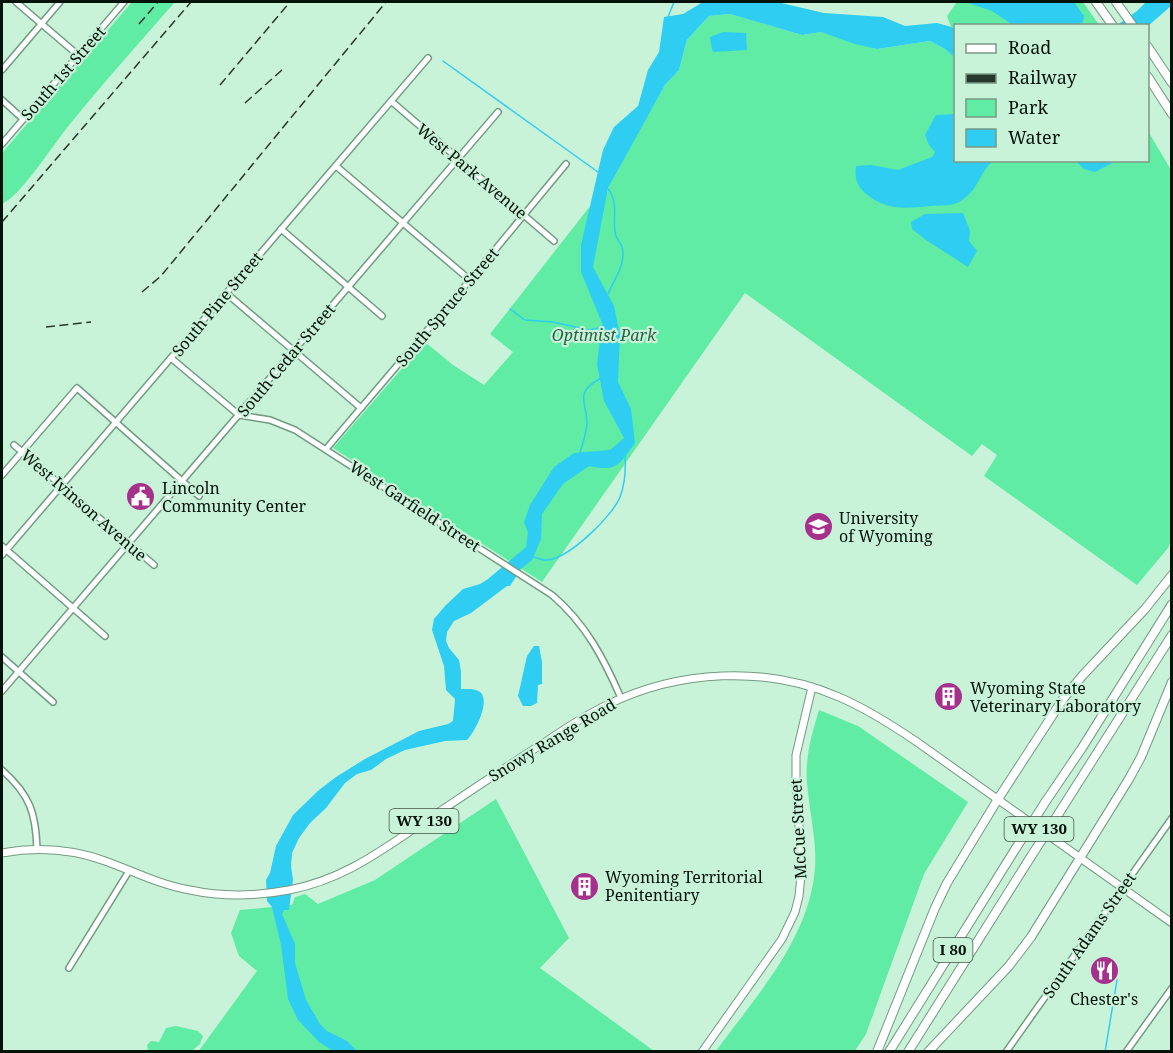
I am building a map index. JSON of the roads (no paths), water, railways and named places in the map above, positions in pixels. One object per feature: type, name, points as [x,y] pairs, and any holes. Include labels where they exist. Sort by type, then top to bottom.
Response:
[{"type":"highway","points":[[1096,2],[1112,24]]},
{"type":"highway","points":[[1116,2],[1132,24]]},
{"type":"highway","points":[[1149,48],[1172,83]]},
{"type":"highway","points":[[1149,79],[1172,114]]},
{"type":"highway","points":[[877,1052],[947,883],[998,800],[1063,699],[1145,609],[1172,575]]},
{"type":"highway","name":"I 80","points":[[889,1052],[1172,604]]},
{"type":"highway","name":"I 80","points":[[908,1052],[1172,635]]},
{"type":"highway","points":[[928,1052],[1009,966],[1031,937],[1141,757],[1172,682]]},
{"type":"main road","name":"Snowy Range Road","points":[[2,853],[38,850],[87,855],[190,891],[240,895],[308,886],[366,862],[581,719],[621,698],[661,685],[712,676],[759,677],[812,687],[837,696],[878,717],[1172,923]]},
{"type":"main road","name":"McCue Street","points":[[702,1052],[782,939],[795,912],[802,865],[796,755],[812,687]]},
{"type":"street","points":[[16,2],[78,55]]},
{"type":"street","points":[[2,70],[60,2]]},
{"type":"street","name":"South 1st Street","points":[[2,144],[124,2]]},
{"type":"street","name":"South Pine Street","points":[[2,555],[4,548],[62,486],[428,58]]},
{"type":"street","points":[[2,100],[23,119]]},
{"type":"street","name":"West Park Avenue","points":[[391,101],[554,241]]},
{"type":"street","name":"South Cedar Street","points":[[2,691],[498,112]]},
{"type":"street","name":"South Spruce Street","points":[[326,449],[525,216],[566,164]]},
{"type":"street","points":[[336,166],[470,280]]},
{"type":"street","points":[[281,229],[381,315]]},
{"type":"street","points":[[226,293],[361,408]]},
{"type":"street","name":"West Garfield Street","points":[[171,358],[239,415],[281,424],[326,449],[559,601],[585,628],[601,655],[621,698]]},
{"type":"street","points":[[2,475],[76,388],[199,496]]},
{"type":"street","name":"West Ivinson Avenue","points":[[14,445],[154,565]]},
{"type":"street","points":[[4,548],[105,636]]},
{"type":"street","points":[[2,657],[53,702]]},
{"type":"street","points":[[2,770],[29,801],[36,821],[38,850]]},
{"type":"street","name":"South Adams Street","points":[[1006,1052],[1172,818]]},
{"type":"street","points":[[69,968],[129,871]]},
{"type":"street","points":[[1127,1051],[1172,988]]},
{"type":"water","points":[[703,2],[777,2],[824,13],[883,17],[905,26],[937,23],[954,28],[954,57],[930,41],[877,49],[821,32],[802,35],[730,14],[709,16],[687,40],[679,70],[665,85],[608,188],[593,267],[614,306],[620,335],[618,382],[631,409],[635,443],[621,462],[616,465],[606,468],[589,466],[563,484],[542,514],[541,539],[532,560],[521,569],[510,586],[471,613],[454,621],[447,632],[446,641],[449,648],[459,660],[461,689],[475,690],[483,696],[481,716],[467,740],[445,741],[405,750],[386,759],[371,770],[357,774],[345,783],[326,808],[310,823],[292,853],[293,880],[289,910],[284,910],[282,914],[295,944],[295,963],[306,1000],[320,1024],[327,1031],[347,1041],[357,1051],[333,1051],[319,1042],[298,1020],[288,999],[281,945],[272,907],[267,901],[266,880],[270,873],[276,846],[293,815],[336,777],[419,731],[453,721],[455,699],[446,690],[444,666],[432,630],[434,619],[463,589],[488,579],[526,547],[528,532],[524,522],[530,505],[554,467],[574,453],[610,450],[624,438],[604,401],[597,364],[602,323],[581,272],[581,245],[603,150],[614,127],[638,106],[648,70],[659,52],[664,17],[683,14]]},
{"type":"water","points":[[965,2],[1074,2],[1084,16],[1083,22],[1080,24],[1012,24],[992,11]]},
{"type":"water","points":[[1146,2],[1171,2],[1171,6],[1149,25],[1119,24]]},
{"type":"water","points":[[723,32],[746,33],[747,50],[714,52],[710,37]]},
{"type":"water","points":[[954,114],[954,162],[992,162],[971,192],[956,204],[899,208],[885,205],[866,194],[856,180],[856,166],[871,165],[898,170],[932,157],[935,152],[925,135],[936,115]]},
{"type":"water","points":[[1077,162],[1114,162],[1095,172],[1084,169]]},
{"type":"water","points":[[963,213],[970,231],[969,241],[977,251],[968,267],[912,229],[911,222],[925,214]]},
{"type":"water","points":[[534,646],[539,646],[542,684],[538,685],[537,703],[523,706],[518,696],[527,656]]},
{"type":"waterway","points":[[668,17],[674,2]]},
{"type":"waterway","points":[[443,61],[598,172]]},
{"type":"waterway","points":[[608,189],[614,201],[615,230],[622,247],[623,259],[608,294]]},
{"type":"waterway","points":[[510,309],[525,320],[553,322],[589,330],[603,327]]},
{"type":"waterway","points":[[580,453],[587,424],[584,393],[601,378]]},
{"type":"waterway","points":[[534,557],[542,560],[556,558],[577,545],[599,525],[620,497],[625,477],[625,456]]},
{"type":"waterway","points":[[1105,1052],[1117,980]]},
{"type":"railway","points":[[139,24],[158,2]]},
{"type":"railway","points":[[2,222],[191,2]]},
{"type":"railway","points":[[220,85],[290,2]]},
{"type":"railway","points":[[142,292],[161,276],[386,2]]},
{"type":"railway","points":[[245,103],[282,70]]},
{"type":"railway","points":[[46,327],[91,322]]},
{"type":"place","name":"Lincoln Community Center","points":[[141,497]]},
{"type":"place","name":"University of Wyoming","points":[[818,527]]},
{"type":"place","name":"Wyoming State Veterinary Laboratory","points":[[949,697]]},
{"type":"place","name":"Wyoming Territorial Penitentiary","points":[[584,886]]},
{"type":"place","name":"Chester's","points":[[1104,971]]},
{"type":"park label","name":"Optimist Park","points":[[604,335]]}]
